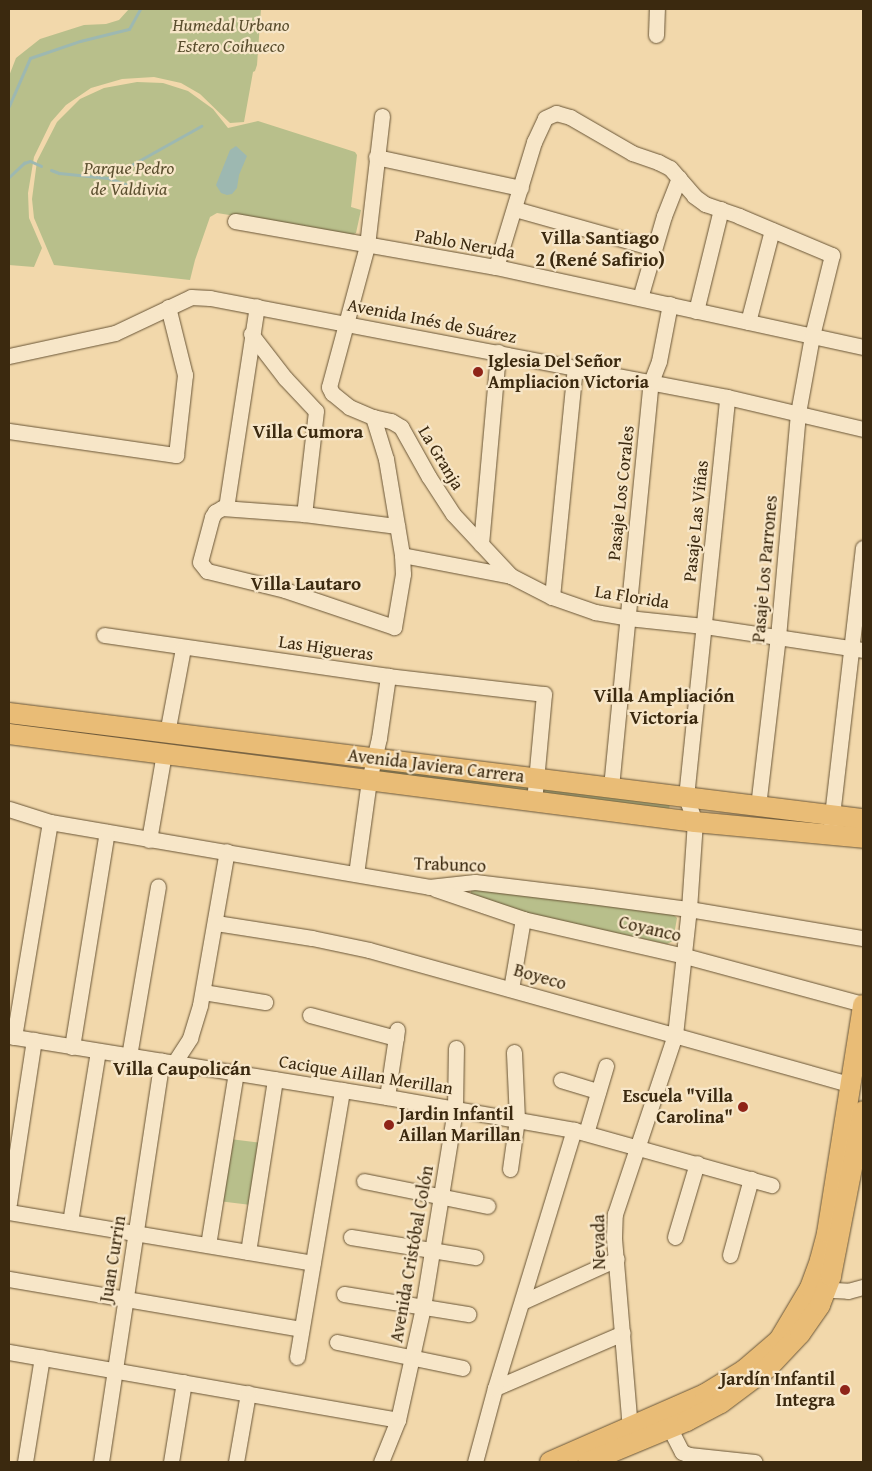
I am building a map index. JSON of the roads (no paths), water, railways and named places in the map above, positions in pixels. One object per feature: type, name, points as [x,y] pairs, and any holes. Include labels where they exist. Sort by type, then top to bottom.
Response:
[{"type":"main road","name":"Avenida Javiera Carrera","points":[[9,713],[375,760],[611,787],[863,819]]},
{"type":"main road","name":"Avenida Javiera Carrera","points":[[9,734],[695,822],[863,838]]},
{"type":"main road","points":[[818,1289],[863,1004]]},
{"type":"main road","points":[[588,1462],[666,1421],[762,1355],[779,1340],[818,1289],[859,1164],[863,1112]]},
{"type":"main road","points":[[550,1462],[630,1428],[666,1421]]},
{"type":"street","points":[[656,35],[657,9]]},
{"type":"street","points":[[496,268],[534,142],[545,118],[556,113],[570,116],[632,153],[670,168],[694,196],[705,204],[772,230],[748,322]]},
{"type":"street","name":"La Granja","points":[[382,116],[367,246],[329,387],[332,393],[349,407],[373,417],[391,420],[400,427],[429,478],[453,514],[511,576]]},
{"type":"street","points":[[376,157],[521,188]]},
{"type":"street","points":[[640,298],[654,248],[679,178]]},
{"type":"street","points":[[514,208],[654,248]]},
{"type":"street","points":[[696,311],[721,209]]},
{"type":"street","name":"Pablo Neruda","points":[[235,221],[496,268],[863,347]]},
{"type":"street","name":"Pasaje Los Parrones","points":[[758,806],[778,636],[798,414],[812,336],[832,255],[772,230]]},
{"type":"street","name":"Avenida Inés de Suárez","points":[[9,356],[115,333],[191,298],[210,298],[727,397],[863,428]]},
{"type":"street","name":"Pasaje Los Corales","points":[[611,787],[651,382],[659,361],[670,304]]},
{"type":"street","points":[[226,508],[251,334],[257,306]]},
{"type":"street","points":[[9,432],[176,455],[185,375],[168,307]]},
{"type":"street","points":[[251,334],[284,378],[316,411],[304,514]]},
{"type":"street","points":[[480,544],[498,352]]},
{"type":"street","points":[[552,597],[575,368]]},
{"type":"street","name":"Pasaje Las Viñas","points":[[686,797],[727,397]]},
{"type":"street","points":[[373,417],[386,459],[402,556],[403,574],[394,627],[285,590],[207,571],[202,566],[200,559],[212,517],[218,510],[226,508],[304,514],[397,526]]},
{"type":"street","points":[[830,835],[857,649],[863,548]]},
{"type":"street","name":"La Florida","points":[[402,556],[511,576],[552,597],[587,610],[628,618],[778,636],[857,649]]},
{"type":"street","name":"Las Higueras","points":[[104,635],[183,648],[388,676],[544,694],[536,778]]},
{"type":"street","points":[[167,733],[183,648]]},
{"type":"street","points":[[356,874],[368,780],[375,760],[388,676]]},
{"type":"street","points":[[149,840],[164,754]]},
{"type":"street","points":[[534,801],[536,778]]},
{"type":"street","points":[[686,797],[695,822]]},
{"type":"street","name":"Trabunco","points":[[9,809],[50,822],[429,887],[475,882],[689,909],[863,938]]},
{"type":"street","points":[[11,1037],[50,822]]},
{"type":"street","name":"Nevada","points":[[630,1428],[616,1260],[615,1214],[674,1035],[685,956],[695,822]]},
{"type":"street","points":[[72,1047],[107,832]]},
{"type":"street","name":"Juan Currin","points":[[101,1462],[136,1233],[168,1062],[190,1038],[203,992],[227,851]]},
{"type":"street","points":[[129,1056],[158,886]]},
{"type":"street","name":"Coyanco","points":[[429,887],[523,920],[685,956],[863,1004]]},
{"type":"street","points":[[511,989],[523,920]]},
{"type":"street","name":"Boyeco","points":[[216,923],[312,938],[369,950],[850,1084]]},
{"type":"street","points":[[203,992],[265,1002]]},
{"type":"street","points":[[310,1016],[396,1033],[387,1098]]},
{"type":"street","name":"Cacique Aillan Merillan","points":[[11,1037],[517,1119],[580,1132],[771,1185]]},
{"type":"street","points":[[9,1203],[34,1040]]},
{"type":"street","name":"Avenida Cristóbal Colón","points":[[381,1462],[398,1420],[413,1358],[442,1196],[455,1109],[456,1048]]},
{"type":"street","points":[[70,1222],[98,1051]]},
{"type":"street","points":[[510,1169],[517,1119],[514,1052]]},
{"type":"street","points":[[475,1462],[495,1388],[522,1302],[580,1132],[598,1091],[606,1066]]},
{"type":"street","points":[[208,1245],[236,1073]]},
{"type":"street","points":[[248,1252],[275,1079]]},
{"type":"street","points":[[561,1080],[598,1091]]},
{"type":"street","points":[[297,1357],[342,1090]]},
{"type":"street","points":[[675,1237],[697,1163]]},
{"type":"street","points":[[730,1255],[751,1179]]},
{"type":"street","points":[[364,1181],[488,1206]]},
{"type":"street","points":[[9,1212],[313,1263]]},
{"type":"street","points":[[351,1237],[475,1257]]},
{"type":"street","points":[[522,1302],[616,1260]]},
{"type":"street","points":[[9,1279],[302,1329]]},
{"type":"street","points":[[818,1289],[848,1291],[863,1287]]},
{"type":"street","points":[[344,1294],[468,1314]]},
{"type":"street","points":[[495,1388],[623,1333]]},
{"type":"street","points":[[336,1342],[462,1368]]},
{"type":"street","points":[[9,1352],[398,1420]]},
{"type":"street","points":[[25,1462],[42,1357]]},
{"type":"street","points":[[171,1462],[184,1382]]},
{"type":"street","points":[[238,1462],[248,1393]]},
{"type":"street","points":[[666,1421],[679,1447],[689,1455],[755,1462]]},
{"type":"water","points":[[236,146],[247,156],[239,175],[237,188],[232,194],[227,195],[221,193],[216,185],[230,150]]},
{"type":"waterway","points":[[9,106],[30,58],[80,41],[129,29],[140,9]]},
{"type":"waterway","points":[[108,178],[201,126]]},
{"type":"waterway","points":[[9,177],[24,163],[30,161],[41,166]]},
{"type":"waterway","points":[[51,170],[59,173],[108,178],[136,188]]},
{"type":"place","name":"Iglesia Del Señor Ampliacion Victoria","points":[[478,372]]},
{"type":"place","name":"Escuela \"Villa Carolina\"","points":[[743,1107]]},
{"type":"place","name":"Jardin Infantil Aillan Marillan","points":[[389,1125]]},
{"type":"place","name":"Jardín Infantil Integra","points":[[845,1390]]},
{"type":"district","name":"Villa Santiago 2 (René Safirio)","points":[[600,249]]},
{"type":"district","name":"Villa Cumora","points":[[308,432]]},
{"type":"district","name":"Villa Lautaro","points":[[306,584]]},
{"type":"district","name":"Villa Ampliación Victoria","points":[[664,707]]},
{"type":"district","name":"Villa Caupolicán","points":[[182,1069]]},
{"type":"park label","name":"Humedal Urbano Estero Coihueco","points":[[231,36]]},
{"type":"park label","name":"Parque Pedro de Valdivia","points":[[129,179]]}]
